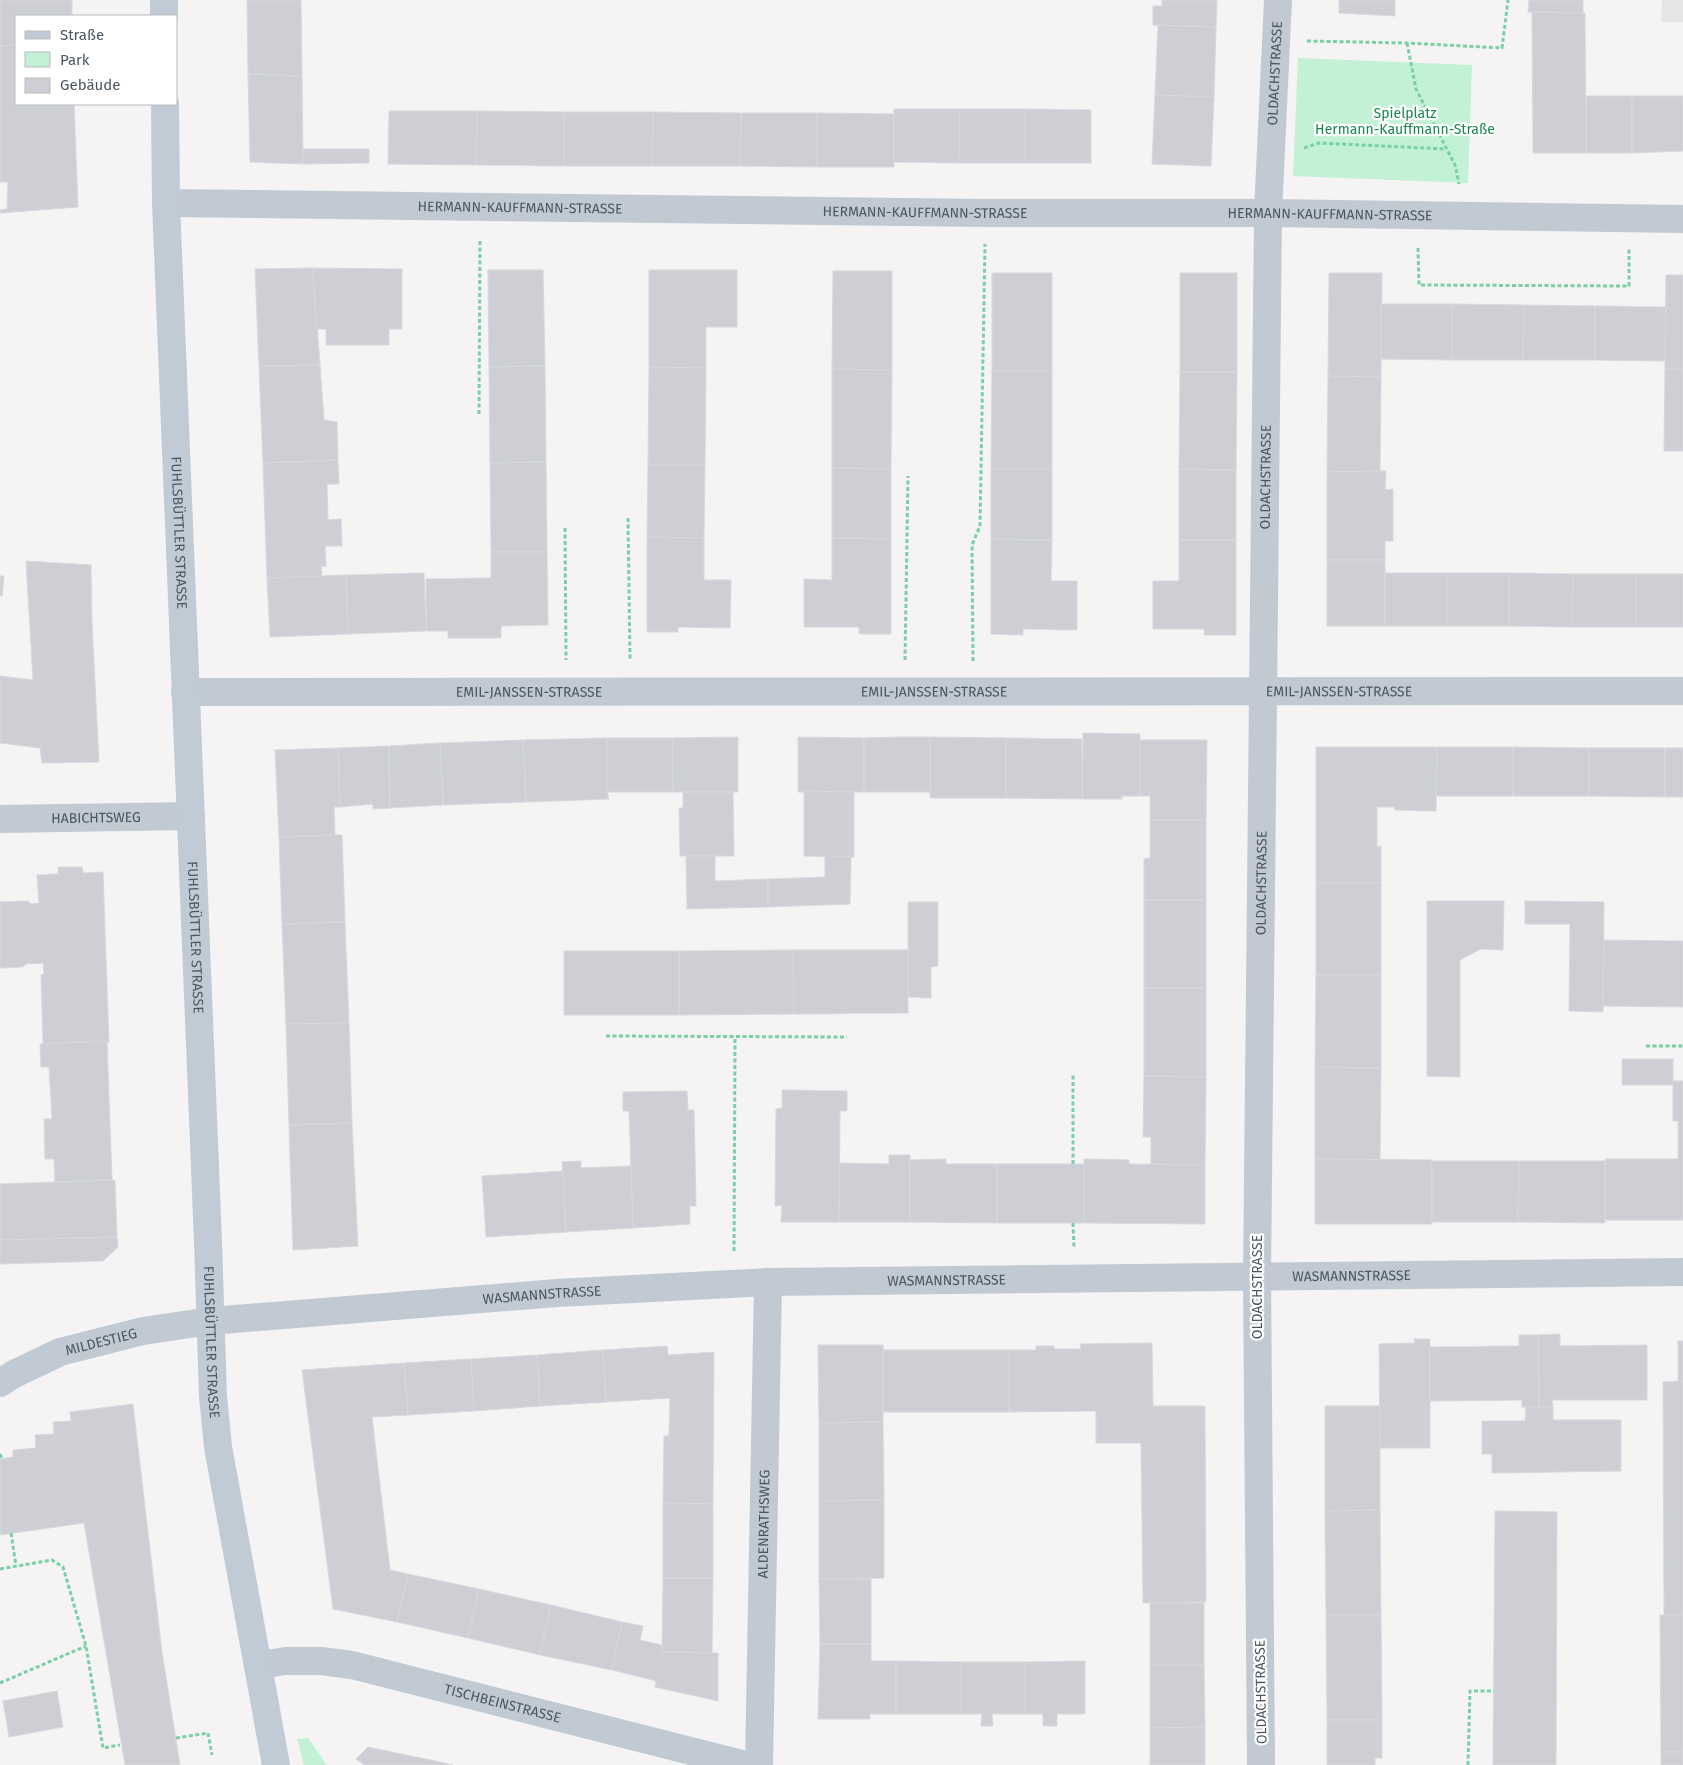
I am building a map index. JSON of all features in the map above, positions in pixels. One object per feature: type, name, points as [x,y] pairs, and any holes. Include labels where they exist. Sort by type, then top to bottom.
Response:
[{"type":"main road","points":[[164,0],[164,15]]},
{"type":"main road","name":"FUHLSBÜTTLER STRASSE","points":[[165,105],[166,203],[213,1396],[218,1447],[276,1765]]},
{"type":"street","name":"OLDACHSTRASSE","points":[[1261,1765],[1257,1277],[1268,213],[1278,0]]},
{"type":"street","name":"HERMANN-KAUFFMANN-STRASSE","points":[[166,203],[986,213],[1268,213],[1683,219]]},
{"type":"street","name":"EMIL-JANSSEN-STRASSE","points":[[185,692],[1683,691]]},
{"type":"street","name":"HABICHTSWEG","points":[[0,819],[191,816]]},
{"type":"street","name":"WASMANNSTRASSE","points":[[210,1321],[557,1293],[768,1282],[1683,1272]]},
{"type":"street","name":"ALDENRATHSWEG","points":[[759,1765],[768,1282]]},
{"type":"street","name":"MILDESTIEG","points":[[0,1383],[14,1374],[60,1352],[143,1330],[210,1321]]},
{"type":"street","name":"TISCHBEINSTRASSE","points":[[258,1665],[286,1660],[321,1661],[352,1665],[746,1765]]},
{"type":"path","points":[[1276,41],[1407,43],[1502,48],[1508,0]]},
{"type":"path","points":[[1407,43],[1416,90],[1456,166],[1465,217]]},
{"type":"path","points":[[1319,142],[1447,149]]},
{"type":"path","points":[[479,414],[480,207]]},
{"type":"path","points":[[974,692],[972,545],[980,526],[986,213]]},
{"type":"path","points":[[1417,216],[1419,285],[1629,286],[1629,219]]},
{"type":"path","points":[[905,691],[908,476]]},
{"type":"path","points":[[628,518],[630,692]]},
{"type":"path","points":[[565,528],[566,692]]},
{"type":"path","points":[[606,1036],[847,1037]]},
{"type":"path","points":[[734,1285],[735,1036]]},
{"type":"path","points":[[1646,1046],[1683,1046]]},
{"type":"path","points":[[1072,1164],[1073,1074]]},
{"type":"path","points":[[0,1454],[2,1459]]},
{"type":"path","points":[[11,1534],[16,1566]]},
{"type":"path","points":[[0,1569],[52,1560],[63,1567],[86,1646],[103,1748],[120,1745]]},
{"type":"path","points":[[0,1683],[86,1646]]},
{"type":"path","points":[[1468,1765],[1470,1691],[1494,1691]]},
{"type":"path","points":[[176,1738],[208,1733],[212,1755]]},
{"type":"shaded area","points":[[1662,0],[1683,0],[1683,22],[1661,22]]},
{"type":"green space","name":"Spielplatz Hermann-Kauffmann-Straße","points":[[1298,58],[1472,65],[1468,183],[1293,176]]},
{"type":"green space","points":[[308,1738],[327,1765],[304,1765],[297,1739]]},
{"type":"building","points":[[0,0],[72,0],[72,15],[15,15],[15,45],[0,46]]},
{"type":"building","points":[[247,0],[301,0],[302,76],[248,74]]},
{"type":"building","points":[[1162,0],[1217,0],[1216,27],[1153,25],[1153,6],[1162,6]]},
{"type":"building","points":[[1339,0],[1395,0],[1395,16],[1339,13]]},
{"type":"building","points":[[1529,0],[1583,0],[1583,13],[1528,12]]},
{"type":"building","points":[[1532,12],[1585,13],[1586,153],[1533,153]]},
{"type":"building","points":[[1158,25],[1216,27],[1214,97],[1155,95]]},
{"type":"building","points":[[15,45],[15,105],[74,105],[78,207],[0,213],[0,210],[7,209],[8,182],[0,182],[0,46]]},
{"type":"building","points":[[248,74],[302,76],[303,164],[250,162]]},
{"type":"building","points":[[1155,95],[1214,97],[1211,166],[1152,164]]},
{"type":"building","points":[[1586,96],[1632,96],[1632,153],[1586,153]]},
{"type":"building","points":[[1632,96],[1683,96],[1683,151],[1632,153]]},
{"type":"building","points":[[894,109],[960,109],[959,163],[894,162]]},
{"type":"building","points":[[960,109],[1025,109],[1025,163],[959,163]]},
{"type":"building","points":[[1025,109],[1091,110],[1091,163],[1025,163]]},
{"type":"building","points":[[389,111],[477,111],[476,165],[388,164]]},
{"type":"building","points":[[477,111],[564,112],[564,166],[476,165]]},
{"type":"building","points":[[564,112],[653,112],[652,166],[564,166]]},
{"type":"building","points":[[653,112],[741,113],[740,166],[652,166]]},
{"type":"building","points":[[741,113],[817,113],[817,167],[740,166]]},
{"type":"building","points":[[817,113],[894,114],[894,167],[817,167]]},
{"type":"building","points":[[303,149],[369,149],[369,163],[303,164]]},
{"type":"building","points":[[313,268],[320,365],[259,366],[255,269]]},
{"type":"building","points":[[313,268],[402,269],[402,329],[389,329],[389,345],[326,345],[326,329],[316,329]]},
{"type":"building","points":[[488,270],[543,270],[545,366],[489,367]]},
{"type":"building","points":[[649,270],[737,270],[737,327],[706,327],[706,368],[649,367]]},
{"type":"building","points":[[833,271],[892,271],[892,370],[832,369]]},
{"type":"building","points":[[992,273],[1052,273],[1052,371],[992,371]]},
{"type":"building","points":[[1180,273],[1237,273],[1237,372],[1180,372]]},
{"type":"building","points":[[1329,273],[1382,273],[1381,377],[1328,376]]},
{"type":"building","points":[[1666,275],[1683,275],[1683,369],[1665,369]]},
{"type":"building","points":[[1381,304],[1452,304],[1452,360],[1381,359]]},
{"type":"building","points":[[1452,304],[1524,305],[1523,360],[1452,360]]},
{"type":"building","points":[[1524,305],[1595,306],[1595,360],[1523,360]]},
{"type":"building","points":[[1595,306],[1666,307],[1665,361],[1595,360]]},
{"type":"building","points":[[320,365],[324,420],[337,422],[338,460],[263,463],[259,366]]},
{"type":"building","points":[[545,366],[546,462],[490,463],[489,367]]},
{"type":"building","points":[[649,367],[706,368],[705,465],[648,465]]},
{"type":"building","points":[[832,369],[892,370],[891,469],[832,468]]},
{"type":"building","points":[[1665,369],[1683,369],[1683,451],[1664,451]]},
{"type":"building","points":[[992,371],[1052,371],[1052,469],[991,469]]},
{"type":"building","points":[[1180,372],[1237,372],[1236,470],[1179,469]]},
{"type":"building","points":[[1328,376],[1381,377],[1380,471],[1327,472]]},
{"type":"building","points":[[338,460],[339,484],[327,484],[328,520],[341,519],[342,546],[325,546],[326,567],[321,566],[322,577],[267,578],[263,463]]},
{"type":"building","points":[[546,462],[547,552],[491,552],[490,463]]},
{"type":"building","points":[[648,465],[705,465],[704,538],[647,537]]},
{"type":"building","points":[[832,468],[891,469],[891,539],[832,538]]},
{"type":"building","points":[[991,469],[1052,469],[1052,540],[991,539]]},
{"type":"building","points":[[1179,469],[1236,470],[1236,540],[1179,540]]},
{"type":"building","points":[[1386,471],[1385,490],[1393,489],[1393,541],[1385,541],[1385,560],[1327,560],[1327,472]]},
{"type":"building","points":[[647,537],[704,538],[704,580],[731,580],[730,628],[678,627],[678,632],[647,632]]},
{"type":"building","points":[[832,538],[891,539],[891,634],[859,634],[859,627],[804,627],[804,579],[832,580]]},
{"type":"building","points":[[991,539],[1052,540],[1051,581],[1077,581],[1077,630],[1023,629],[1023,635],[991,634]]},
{"type":"building","points":[[1179,540],[1236,540],[1236,635],[1204,635],[1204,629],[1153,629],[1153,581],[1179,581]]},
{"type":"building","points":[[491,552],[547,552],[548,625],[501,626],[501,638],[448,638],[448,631],[426,631],[426,579],[491,578]]},
{"type":"building","points":[[1327,560],[1385,560],[1385,626],[1327,626]]},
{"type":"building","points":[[26,561],[91,565],[99,762],[42,763],[40,748],[0,743],[0,676],[33,680]]},
{"type":"building","points":[[424,573],[426,631],[348,634],[346,575]]},
{"type":"building","points":[[1385,573],[1447,573],[1447,626],[1385,626]]},
{"type":"building","points":[[1447,573],[1509,573],[1509,626],[1447,626]]},
{"type":"building","points":[[1509,573],[1573,574],[1572,627],[1509,626]]},
{"type":"building","points":[[1573,574],[1636,574],[1636,627],[1572,627]]},
{"type":"building","points":[[1636,574],[1683,574],[1683,627],[1636,627]]},
{"type":"building","points":[[346,575],[348,634],[270,637],[267,578]]},
{"type":"building","points":[[0,576],[4,576],[2,596],[0,596]]},
{"type":"building","points":[[1083,733],[1140,734],[1140,796],[1122,796],[1122,799],[1082,799]]},
{"type":"building","points":[[738,737],[738,792],[673,792],[672,738]]},
{"type":"building","points":[[798,737],[864,738],[864,792],[798,792]]},
{"type":"building","points":[[930,737],[930,792],[864,792],[864,738]]},
{"type":"building","points":[[930,737],[1006,738],[1006,798],[930,798]]},
{"type":"building","points":[[607,738],[607,792],[609,799],[526,802],[523,740]]},
{"type":"building","points":[[607,738],[672,738],[673,792],[607,792]]},
{"type":"building","points":[[1006,738],[1082,739],[1082,799],[1006,798]]},
{"type":"building","points":[[523,740],[526,802],[443,805],[440,743]]},
{"type":"building","points":[[1140,740],[1207,740],[1206,820],[1150,820],[1150,796],[1140,796]]},
{"type":"building","points":[[440,743],[443,805],[390,808],[389,746]]},
{"type":"building","points":[[389,746],[390,808],[373,809],[373,804],[340,807],[338,748]]},
{"type":"building","points":[[1316,747],[1437,747],[1436,811],[1395,810],[1394,807],[1377,807],[1377,847],[1381,846],[1381,883],[1316,883]]},
{"type":"building","points":[[1437,747],[1513,747],[1513,796],[1436,796]]},
{"type":"building","points":[[1513,747],[1589,748],[1589,796],[1513,796]]},
{"type":"building","points":[[338,748],[340,807],[334,807],[335,835],[279,837],[275,750]]},
{"type":"building","points":[[1589,748],[1665,748],[1665,797],[1589,796]]},
{"type":"building","points":[[1665,748],[1683,748],[1683,797],[1665,797]]},
{"type":"building","points":[[804,791],[854,792],[854,857],[804,856]]},
{"type":"building","points":[[683,792],[733,792],[734,856],[680,856],[679,808],[683,808]]},
{"type":"building","points":[[1150,820],[1206,820],[1206,900],[1144,900],[1144,859],[1150,858]]},
{"type":"building","points":[[342,835],[345,922],[282,924],[279,837]]},
{"type":"building","points":[[686,856],[715,856],[715,881],[768,879],[768,907],[687,909]]},
{"type":"building","points":[[825,856],[851,857],[850,904],[768,907],[768,879],[825,877]]},
{"type":"building","points":[[58,867],[82,867],[83,873],[103,872],[109,1042],[43,1044],[41,975],[44,974],[43,963],[26,964],[23,967],[0,968],[0,902],[28,901],[31,904],[39,903],[37,875],[58,874]]},
{"type":"building","points":[[1316,883],[1381,883],[1381,975],[1316,975]]},
{"type":"building","points":[[1144,900],[1206,900],[1206,988],[1144,988]]},
{"type":"building","points":[[1427,901],[1504,901],[1503,950],[1481,949],[1460,960],[1460,1077],[1427,1076]]},
{"type":"building","points":[[1525,901],[1604,902],[1603,1012],[1569,1011],[1570,924],[1525,924]]},
{"type":"building","points":[[908,902],[938,902],[938,966],[931,967],[931,998],[908,997]]},
{"type":"building","points":[[345,922],[349,1023],[286,1024],[282,924]]},
{"type":"building","points":[[1604,940],[1683,941],[1683,1007],[1603,1006]]},
{"type":"building","points":[[793,950],[794,1014],[679,1015],[679,951]]},
{"type":"building","points":[[793,950],[908,950],[908,1013],[794,1014]]},
{"type":"building","points":[[564,951],[679,951],[679,1015],[564,1015]]},
{"type":"building","points":[[1316,975],[1381,975],[1381,1068],[1315,1067]]},
{"type":"building","points":[[1144,988],[1206,988],[1206,1077],[1144,1076]]},
{"type":"building","points":[[349,1023],[352,1123],[289,1125],[286,1024]]},
{"type":"building","points":[[107,1041],[112,1180],[55,1182],[54,1159],[45,1159],[44,1119],[52,1119],[49,1067],[41,1067],[40,1044]]},
{"type":"building","points":[[1622,1059],[1673,1059],[1673,1085],[1622,1085]]},
{"type":"building","points":[[1315,1067],[1381,1068],[1380,1160],[1315,1159]]},
{"type":"building","points":[[1144,1076],[1206,1077],[1205,1165],[1151,1165],[1151,1137],[1143,1137]]},
{"type":"building","points":[[1673,1081],[1683,1081],[1683,1220],[1605,1220],[1605,1159],[1678,1159],[1678,1121],[1673,1121]]},
{"type":"building","points":[[782,1090],[847,1091],[847,1111],[840,1111],[839,1222],[781,1222],[782,1205],[775,1206],[776,1109],[782,1108]]},
{"type":"building","points":[[687,1091],[688,1110],[694,1110],[696,1206],[690,1206],[690,1224],[633,1228],[629,1111],[623,1111],[623,1092]]},
{"type":"building","points":[[352,1123],[358,1246],[293,1250],[289,1125]]},
{"type":"building","points":[[889,1155],[910,1155],[910,1222],[839,1222],[840,1163],[889,1164]]},
{"type":"building","points":[[946,1159],[946,1164],[997,1164],[997,1223],[910,1222],[910,1160]]},
{"type":"building","points":[[1084,1159],[1129,1160],[1129,1164],[1205,1165],[1205,1224],[1084,1223]]},
{"type":"building","points":[[1315,1159],[1432,1160],[1432,1224],[1315,1224]]},
{"type":"building","points":[[581,1161],[581,1168],[631,1166],[633,1228],[566,1232],[562,1162]]},
{"type":"building","points":[[1432,1161],[1519,1161],[1518,1222],[1432,1222]]},
{"type":"building","points":[[1519,1161],[1605,1161],[1605,1223],[1518,1222]]},
{"type":"building","points":[[997,1164],[1084,1164],[1084,1223],[997,1223]]},
{"type":"building","points":[[563,1171],[566,1232],[486,1237],[482,1176]]},
{"type":"building","points":[[115,1181],[117,1237],[0,1240],[0,1184]]},
{"type":"building","points":[[117,1237],[118,1247],[103,1261],[0,1264],[0,1240]]},
{"type":"building","points":[[1560,1334],[1560,1346],[1647,1345],[1647,1400],[1552,1400],[1553,1407],[1539,1407],[1538,1335]]},
{"type":"building","points":[[1519,1335],[1538,1335],[1539,1407],[1522,1407],[1522,1400],[1430,1401],[1430,1347],[1519,1346]]},
{"type":"building","points":[[1414,1339],[1430,1339],[1430,1448],[1380,1448],[1379,1344],[1415,1343]]},
{"type":"building","points":[[1678,1341],[1683,1341],[1683,1381],[1678,1381]]},
{"type":"building","points":[[1152,1343],[1153,1406],[1205,1406],[1206,1602],[1143,1603],[1141,1443],[1096,1443],[1096,1411],[1009,1412],[1009,1350],[1036,1350],[1036,1346],[1054,1346],[1054,1349],[1081,1349],[1080,1344]]},
{"type":"building","points":[[818,1345],[883,1345],[883,1422],[819,1423]]},
{"type":"building","points":[[667,1346],[668,1355],[714,1352],[713,1504],[663,1503],[664,1436],[669,1436],[670,1398],[606,1402],[603,1350]]},
{"type":"building","points":[[603,1350],[606,1402],[540,1406],[537,1355]]},
{"type":"building","points":[[883,1350],[1009,1350],[1009,1412],[883,1412]]},
{"type":"building","points":[[537,1355],[540,1406],[474,1411],[471,1359]]},
{"type":"building","points":[[471,1359],[474,1411],[408,1415],[404,1363]]},
{"type":"building","points":[[404,1363],[408,1415],[372,1417],[390,1570],[408,1574],[397,1622],[333,1609],[302,1370]]},
{"type":"building","points":[[1683,1381],[1683,1615],[1664,1615],[1663,1382]]},
{"type":"building","points":[[133,1404],[162,1652],[180,1765],[125,1765],[84,1523],[0,1535],[0,1459],[13,1457],[13,1450],[36,1448],[35,1435],[54,1434],[53,1422],[71,1421],[70,1412]]},
{"type":"building","points":[[1325,1406],[1380,1406],[1380,1510],[1325,1511]]},
{"type":"building","points":[[1526,1407],[1553,1407],[1553,1420],[1621,1420],[1621,1471],[1492,1473],[1492,1454],[1482,1454],[1482,1421],[1525,1421]]},
{"type":"building","points":[[883,1422],[884,1500],[819,1501],[819,1423]]},
{"type":"building","points":[[884,1500],[884,1578],[819,1579],[819,1501]]},
{"type":"building","points":[[663,1503],[713,1504],[713,1578],[663,1578]]},
{"type":"building","points":[[1380,1510],[1381,1615],[1326,1615],[1325,1511]]},
{"type":"building","points":[[1495,1511],[1557,1512],[1556,1765],[1493,1765]]},
{"type":"building","points":[[408,1574],[479,1589],[468,1638],[397,1622]]},
{"type":"building","points":[[663,1578],[713,1578],[712,1653],[662,1652]]},
{"type":"building","points":[[819,1579],[871,1579],[871,1644],[820,1644]]},
{"type":"building","points":[[479,1589],[551,1605],[540,1655],[468,1638]]},
{"type":"building","points":[[1150,1603],[1204,1603],[1204,1665],[1150,1665]]},
{"type":"building","points":[[551,1605],[622,1622],[612,1670],[540,1655]]},
{"type":"building","points":[[1326,1615],[1381,1615],[1382,1720],[1327,1720]]},
{"type":"building","points":[[1660,1615],[1683,1615],[1683,1752],[1661,1752]]},
{"type":"building","points":[[622,1622],[643,1626],[640,1640],[662,1645],[662,1652],[718,1653],[718,1701],[655,1687],[656,1681],[612,1670]]},
{"type":"building","points":[[820,1644],[871,1644],[871,1661],[896,1661],[896,1714],[870,1714],[870,1719],[818,1719]]},
{"type":"building","points":[[896,1661],[961,1662],[961,1714],[896,1714]]},
{"type":"building","points":[[1085,1661],[1085,1714],[1057,1714],[1057,1726],[1043,1726],[1043,1714],[1025,1714],[1025,1662]]},
{"type":"building","points":[[961,1662],[1025,1662],[1025,1714],[992,1714],[993,1726],[981,1726],[982,1714],[961,1714]]},
{"type":"building","points":[[1150,1665],[1204,1665],[1205,1727],[1150,1728]]},
{"type":"building","points":[[57,1691],[63,1727],[9,1737],[3,1701]]},
{"type":"building","points":[[1327,1720],[1382,1720],[1382,1758],[1375,1758],[1375,1765],[1327,1765]]},
{"type":"building","points":[[1205,1727],[1205,1765],[1150,1765],[1150,1728]]},
{"type":"building","points":[[368,1747],[453,1765],[365,1765],[356,1759]]},
{"type":"building","points":[[1661,1752],[1683,1752],[1683,1765],[1661,1765]]}]
